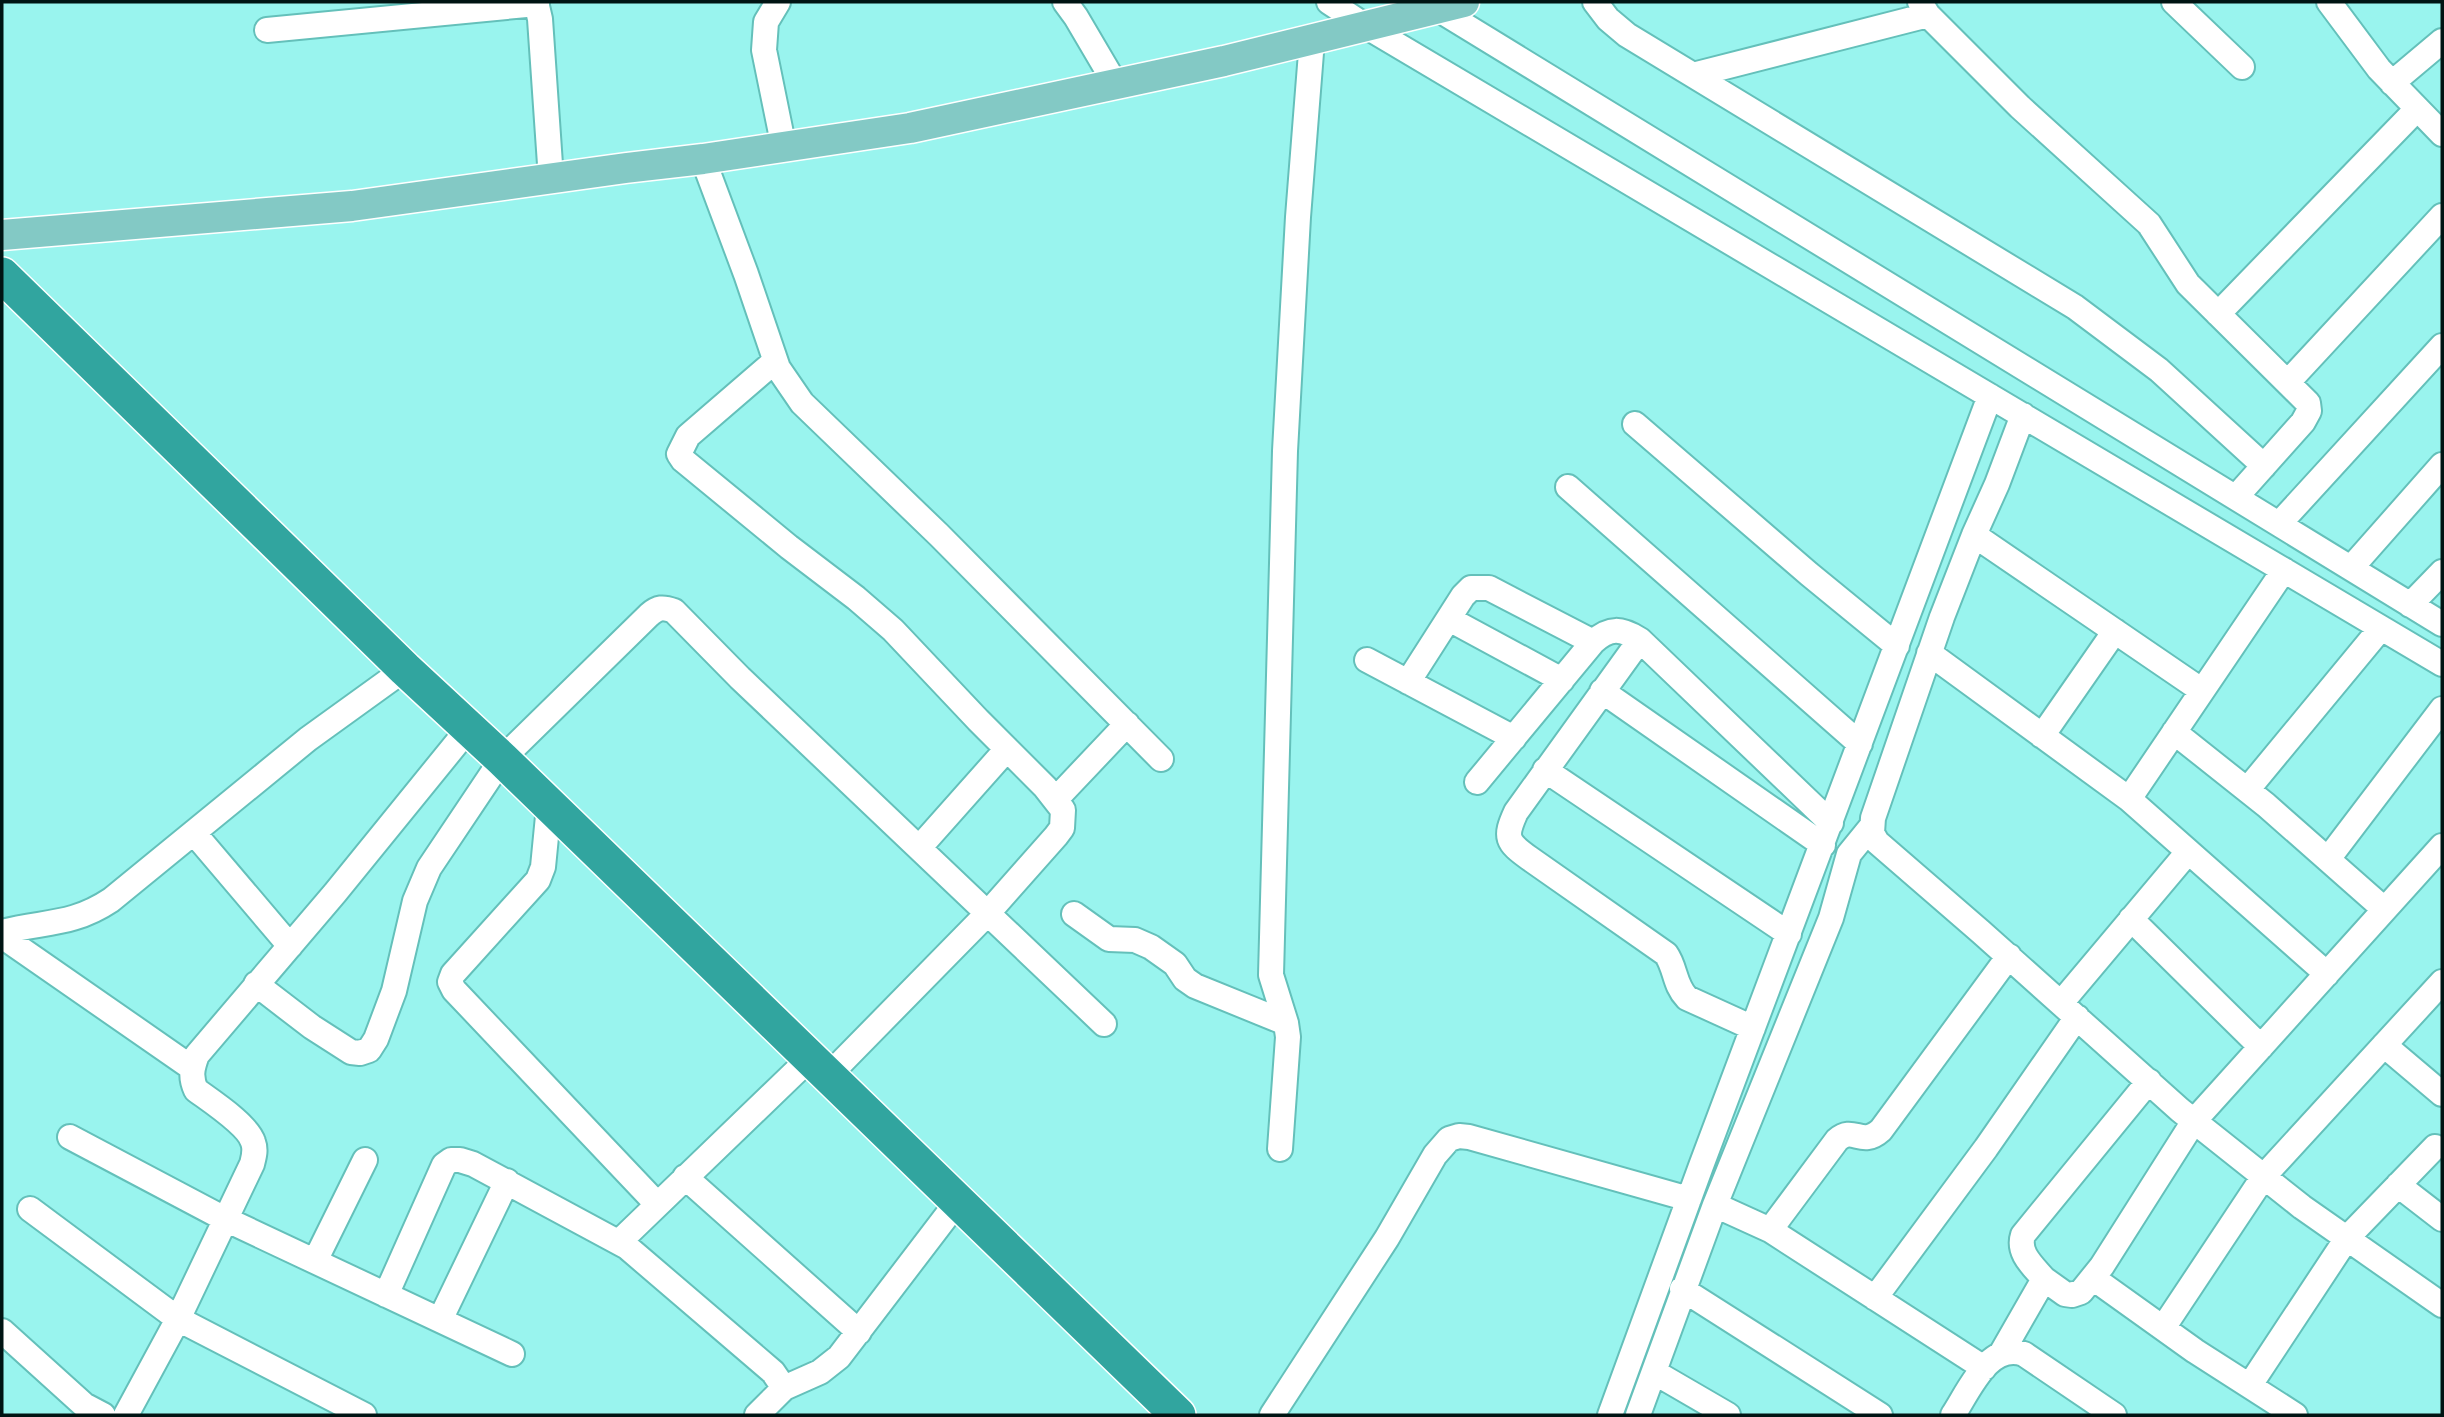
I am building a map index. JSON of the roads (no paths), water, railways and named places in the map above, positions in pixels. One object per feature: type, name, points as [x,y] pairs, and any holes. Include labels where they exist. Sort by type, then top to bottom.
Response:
[{"type":"highway","points":[[2,275],[405,669],[502,759],[1178,1415]]},
{"type":"main road","points":[[2,235],[352,206],[626,167],[784,148],[910,128],[1312,40],[1436,6]]},
{"type":"street","points":[[778,2],[766,22],[765,50],[784,148]]},
{"type":"street","points":[[1065,2],[1116,85]]},
{"type":"street","points":[[1329,2],[1373,25],[2442,664]]},
{"type":"street","points":[[1595,2],[1608,19],[1627,35],[2075,307],[2159,370],[2264,466]]},
{"type":"street","points":[[2174,2],[2242,68]]},
{"type":"street","points":[[2329,2],[2392,83],[2442,134]]},
{"type":"street","points":[[1436,6],[2442,624]]},
{"type":"street","points":[[267,30],[541,7],[551,179]]},
{"type":"street","points":[[1693,75],[1924,8],[2020,107],[2149,224],[2188,284],[2308,403],[2309,411],[2303,422],[2236,497]]},
{"type":"street","points":[[1280,1149],[1288,1037],[1271,975],[1271,937],[1285,451],[1298,217],[1312,40]]},
{"type":"street","points":[[2392,83],[2442,41]]},
{"type":"street","points":[[2218,314],[2417,109]]},
{"type":"street","points":[[703,159],[775,362],[787,384],[802,403],[939,535],[1161,759]]},
{"type":"street","points":[[2288,382],[2442,216]]},
{"type":"street","points":[[2280,524],[2442,346]]},
{"type":"street","points":[[619,1242],[685,1177],[820,1066],[987,914],[1062,828],[1063,810],[1056,799],[893,630],[678,454],[681,445],[696,428],[775,362]]},
{"type":"street","points":[[1610,1415],[1990,396]]},
{"type":"street","points":[[1638,1415],[1682,1289],[1831,918],[1849,854],[1871,827],[1929,653],[2023,415]]},
{"type":"street","points":[[1635,424],[1897,646]]},
{"type":"street","points":[[2351,568],[2442,465]]},
{"type":"street","points":[[1567,487],[1860,744]]},
{"type":"street","points":[[1974,535],[2202,690]]},
{"type":"street","points":[[2129,799],[2284,570]]},
{"type":"street","points":[[2410,605],[2442,572]]},
{"type":"street","points":[[1408,682],[1463,596],[1471,588],[1480,587],[1500,594],[1593,642]]},
{"type":"street","points":[[256,984],[351,1052],[360,1054],[369,1050],[376,1039],[394,991],[419,888],[429,868],[502,759],[655,609],[664,607],[674,611],[740,678],[1104,1024]]},
{"type":"street","points":[[1449,619],[1562,680]]},
{"type":"street","points":[[2247,790],[2381,628]]},
{"type":"street","points":[[1477,782],[1593,642],[1602,634],[1620,630],[1640,640],[1827,834]]},
{"type":"street","points":[[2042,736],[2115,631]]},
{"type":"street","points":[[1640,640],[1516,812],[1508,838],[1512,846],[1666,954],[1671,961],[1679,990],[1687,998],[1753,1028]]},
{"type":"street","points":[[1929,653],[2129,799],[2327,974]]},
{"type":"street","points":[[1367,660],[1514,738]]},
{"type":"street","points":[[2,934],[61,923],[96,911],[308,739],[405,669]]},
{"type":"street","points":[[1602,691],[1827,834]]},
{"type":"street","points":[[2328,859],[2442,709]]},
{"type":"street","points":[[1056,799],[1126,724]]},
{"type":"street","points":[[126,1415],[178,1319],[253,1164],[253,1140],[247,1131],[196,1090],[192,1082],[192,1068],[197,1055],[469,728]]},
{"type":"street","points":[[2174,732],[2247,790],[2384,909]]},
{"type":"street","points":[[919,848],[1007,749]]},
{"type":"street","points":[[1545,770],[1789,934]]},
{"type":"street","points":[[549,806],[543,867],[538,880],[453,974],[450,982],[481,1019],[657,1204]]},
{"type":"street","points":[[1871,827],[1877,842],[2194,1121],[2347,1238],[2442,1306]]},
{"type":"street","points":[[194,833],[290,946]]},
{"type":"street","points":[[2149,1082],[2023,1235],[2021,1248],[2024,1254],[2044,1279],[2065,1294],[2081,1292],[2093,1278],[2194,1121],[2442,846]]},
{"type":"street","points":[[1875,1298],[1986,1149],[2069,1010],[2132,919],[2188,852]]},
{"type":"street","points":[[1074,914],[1109,939],[1135,940],[1151,947],[1175,964],[1185,979],[1195,986],[1286,1023]]},
{"type":"street","points":[[2132,919],[2261,1047]]},
{"type":"street","points":[[2,934],[192,1068]]},
{"type":"street","points":[[1770,1230],[1843,1135],[1873,1137],[1881,1130],[2009,956]]},
{"type":"street","points":[[2163,1328],[2264,1176],[2442,982]]},
{"type":"street","points":[[2384,1045],[2442,1094]]},
{"type":"street","points":[[70,1137],[225,1219],[512,1354]]},
{"type":"street","points":[[1272,1415],[1387,1238],[1435,1155],[1449,1139],[1468,1137],[1689,1199]]},
{"type":"street","points":[[2250,1385],[2347,1238],[2435,1147]]},
{"type":"street","points":[[315,1261],[365,1160]]},
{"type":"street","points":[[386,1295],[444,1165],[451,1160],[460,1160],[507,1181],[619,1242],[773,1372],[784,1388]]},
{"type":"street","points":[[685,1177],[859,1332]]},
{"type":"street","points":[[440,1320],[507,1181]]},
{"type":"street","points":[[2398,1185],[2442,1219]]},
{"type":"street","points":[[757,1415],[784,1388],[828,1367],[859,1332],[958,1201]]},
{"type":"street","points":[[1715,1205],[1770,1230],[1875,1298],[1992,1361]]},
{"type":"street","points":[[30,1209],[178,1319],[364,1415]]},
{"type":"street","points":[[2093,1278],[2295,1415]]},
{"type":"street","points":[[1956,1414],[2044,1279]]},
{"type":"street","points":[[1682,1289],[1880,1415]]},
{"type":"street","points":[[2,1331],[84,1405],[103,1415]]},
{"type":"street","points":[[1992,1361],[2011,1350],[2024,1354],[2114,1415]]},
{"type":"street","points":[[1654,1372],[1728,1415]]}]
